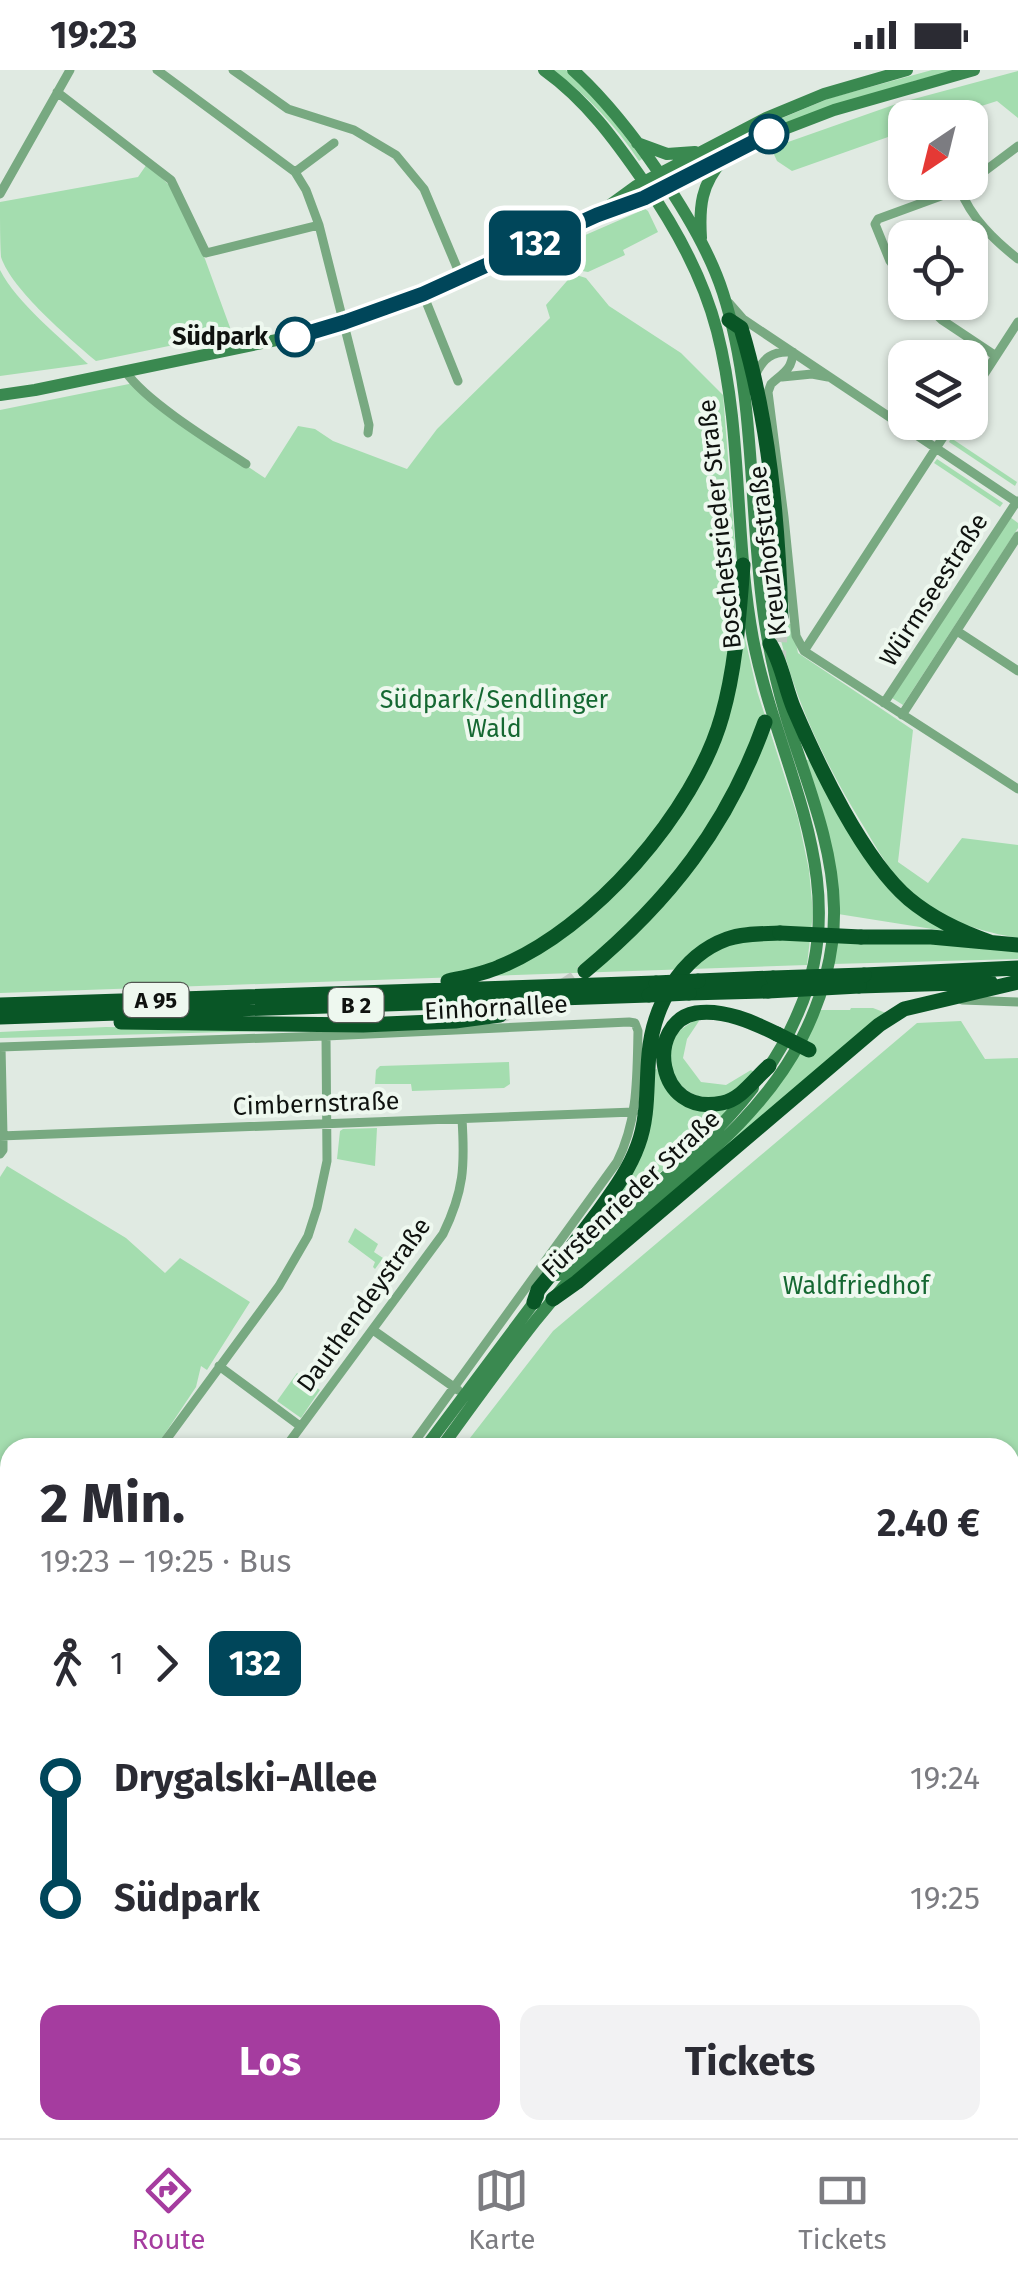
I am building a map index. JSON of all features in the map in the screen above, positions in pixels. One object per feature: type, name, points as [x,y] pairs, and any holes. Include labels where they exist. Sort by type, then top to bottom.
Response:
[{"type":"highway","points":[[730,320],[740,328],[766,438],[776,519],[781,617]]},
{"type":"highway","points":[[408,990],[478,975],[540,946],[631,868],[662,832],[694,781],[722,718],[733,666],[744,565]]},
{"type":"highway","points":[[770,644],[818,762],[878,864],[920,908],[946,924],[990,942]]},
{"type":"highway","points":[[585,971],[646,918],[708,840],[743,777],[765,722]]},
{"type":"highway","points":[[529,1297],[626,1173],[646,1117],[653,1028],[673,982],[696,958],[728,938],[780,933],[931,937],[1018,945]]},
{"type":"highway","name":"A 95","points":[[0,1005],[408,990],[652,989],[1018,968]]},
{"type":"highway","points":[[861,980],[1018,981]]},
{"type":"highway","points":[[554,1299],[879,1025],[904,1009],[1018,981]]},
{"type":"highway","name":"B 2","points":[[0,1017],[652,989]]},
{"type":"highway","points":[[770,1066],[740,1096],[704,1105],[673,1089],[662,1063],[663,1049],[678,1023],[692,1014],[714,1013],[740,1018],[777,1034],[809,1050],[828,1068]]},
{"type":"highway","points":[[64,1014],[84,1022],[284,1025],[455,1021],[500,1016]]},
{"type":"main road","name":"Boschetsrieder Straße","points":[[573,70],[668,187],[702,246],[730,320],[746,407],[760,576],[770,644],[786,715],[819,816],[831,869],[832,939],[822,989],[811,1019]]},
{"type":"main road","points":[[648,188],[668,187],[756,140],[834,110],[974,70]]},
{"type":"main road","name":"Boschetsrieder Straße","points":[[548,71],[597,118],[648,188],[701,282],[717,332],[730,405],[754,641],[817,870],[819,936],[808,989],[795,1018]]},
{"type":"main road","points":[[0,395],[257,345],[345,322],[423,294],[620,208],[648,188],[659,174],[766,118],[824,94],[899,71]]},
{"type":"main road","points":[[635,142],[666,154],[700,152]]},
{"type":"main road","points":[[702,246],[702,193],[728,154]]},
{"type":"main road","name":"Fürstenrieder Straße","points":[[432,1438],[460,1391],[529,1297],[739,1106],[770,1066],[795,1018]]},
{"type":"main road","name":"Fürstenrieder Straße","points":[[448,1438],[505,1359],[586,1260],[748,1115],[792,1056],[811,1019]]},
{"type":"street","points":[[0,194],[70,70]]},
{"type":"street","points":[[157,70],[296,172],[319,225],[370,425],[368,432]]},
{"type":"street","points":[[232,70],[288,110],[354,130],[396,155],[424,189],[460,277]]},
{"type":"street","points":[[57,92],[171,180],[206,254],[319,225]]},
{"type":"street","points":[[296,172],[334,143]]},
{"type":"street","points":[[988,168],[1018,146]]},
{"type":"street","points":[[888,256],[875,224],[878,219],[926,200]]},
{"type":"street","points":[[965,200],[997,242],[1018,259]]},
{"type":"street","points":[[722,291],[744,318],[1017,501]]},
{"type":"street","points":[[423,294],[458,380]]},
{"type":"street","points":[[942,320],[996,356]]},
{"type":"street","points":[[988,368],[1018,322]]},
{"type":"street","points":[[755,385],[756,374],[765,359],[779,352],[793,352]]},
{"type":"street","name":"Kreuzhofstraße","points":[[793,352],[782,377],[771,384],[769,399],[796,636],[804,651],[1018,788]]},
{"type":"street","points":[[126,372],[152,397],[246,464]]},
{"type":"street","points":[[782,377],[830,377]]},
{"type":"street","points":[[804,651],[941,440]]},
{"type":"street","name":"Würmseestraße","points":[[884,703],[1017,501]]},
{"type":"street","name":"Würmseestraße","points":[[902,714],[1018,536]]},
{"type":"street","points":[[956,631],[1018,671]]},
{"type":"street","points":[[944,998],[1018,1002]]},
{"type":"street","name":"Fürstenrieder Straße","points":[[529,1297],[624,1148],[634,1112],[638,1031],[635,1024]]},
{"type":"street","name":"Einhornallee","points":[[1,1047],[635,1024]]},
{"type":"street","points":[[167,1438],[280,1286],[308,1236],[328,1161],[326,1036]]},
{"type":"street","points":[[0,1154],[1,1047]]},
{"type":"street","name":"Cimbernstraße","points":[[2,1136],[634,1112]]},
{"type":"street","name":"Dauthendeystraße","points":[[291,1438],[444,1234],[464,1176],[462,1119]]},
{"type":"street","points":[[373,1330],[460,1391]]},
{"type":"street","points":[[219,1366],[300,1426]]},
{"type":"street","name":"Fürstenrieder Straße","points":[[419,1438],[460,1391]]},
{"type":"green space","points":[[553,70],[566,70],[599,102],[642,159],[639,161],[589,101]]},
{"type":"green space","points":[[932,70],[957,70],[914,81],[677,174],[744,134],[830,98]]},
{"type":"green space","points":[[1018,71],[1018,118],[997,101],[910,100]]},
{"type":"green space","points":[[888,107],[888,137],[792,171],[777,161],[771,148]]},
{"type":"green space","points":[[147,164],[169,185],[205,259],[232,333],[96,361],[43,313],[7,270],[1,257],[0,202],[138,177]]},
{"type":"green space","points":[[645,209],[658,232],[623,250],[625,255],[588,272],[582,271],[567,243]]},
{"type":"green space","points":[[0,270],[28,307],[88,364],[0,376]]},
{"type":"green space","name":"Südpark/Sendlinger Wald","points":[[573,274],[586,278],[609,306],[681,353],[723,395],[736,599],[757,691],[798,818],[809,870],[813,913],[807,965],[0,993],[0,410],[134,383],[265,478],[298,426],[315,429],[333,441],[407,469],[437,429],[550,318],[546,305]]},
{"type":"green space","points":[[954,440],[1017,482],[1015,486],[949,442]]},
{"type":"green space","points":[[937,459],[1003,503],[1000,507],[934,463]]},
{"type":"green space","points":[[1010,517],[1018,528],[903,705],[892,698]]},
{"type":"green space","points":[[777,623],[792,624],[798,653],[913,730],[898,862],[928,883],[962,838],[1018,845],[1018,938],[979,929],[941,914],[895,875],[823,754],[791,677]]},
{"type":"green space","points":[[804,760],[813,760],[842,815],[945,931],[838,914]]},
{"type":"green space","points":[[837,930],[1018,951],[1018,959],[833,964]]},
{"type":"green space","points":[[873,1008],[886,1013],[696,1173],[729,1140],[819,1010]]},
{"type":"green space","points":[[697,1019],[683,1058],[701,1082],[726,1085],[751,1070],[755,1073],[728,1095],[696,1095],[685,1089],[671,1069],[671,1045],[680,1031]]},
{"type":"green space","name":"Waldfriedhof","points":[[961,1021],[985,1059],[1018,1058],[1018,1438],[470,1438],[553,1331],[917,1023]]},
{"type":"green space","points":[[106,1027],[298,1030],[0,1038],[0,1032]]},
{"type":"green space","points":[[509,1062],[510,1084],[504,1088],[412,1091],[411,1084],[375,1084],[380,1066]]},
{"type":"green space","points":[[657,1069],[671,1091],[690,1107],[707,1111],[733,1106],[591,1234],[628,1178],[653,1070]]},
{"type":"green space","points":[[377,1128],[375,1166],[337,1159],[340,1131]]},
{"type":"green space","points":[[7,1166],[126,1238],[165,1273],[180,1258],[250,1302],[207,1370],[201,1366],[196,1387],[162,1438],[0,1438],[0,1177]]},
{"type":"green space","points":[[355,1228],[378,1244],[374,1252],[383,1258],[375,1269],[375,1262],[348,1242]]},
{"type":"green space","points":[[297,1373],[320,1390],[301,1418],[277,1401]]},
{"type":"tunnel","points":[[778,665],[781,617]]},
{"type":"tunnel","points":[[500,1015],[545,997],[585,971]]},
{"type":"bus line","name":"132","points":[[295,337],[423,294],[597,215],[644,198],[769,134]]},
{"type":"place","name":"Südpark","points":[[295,337]]}]
